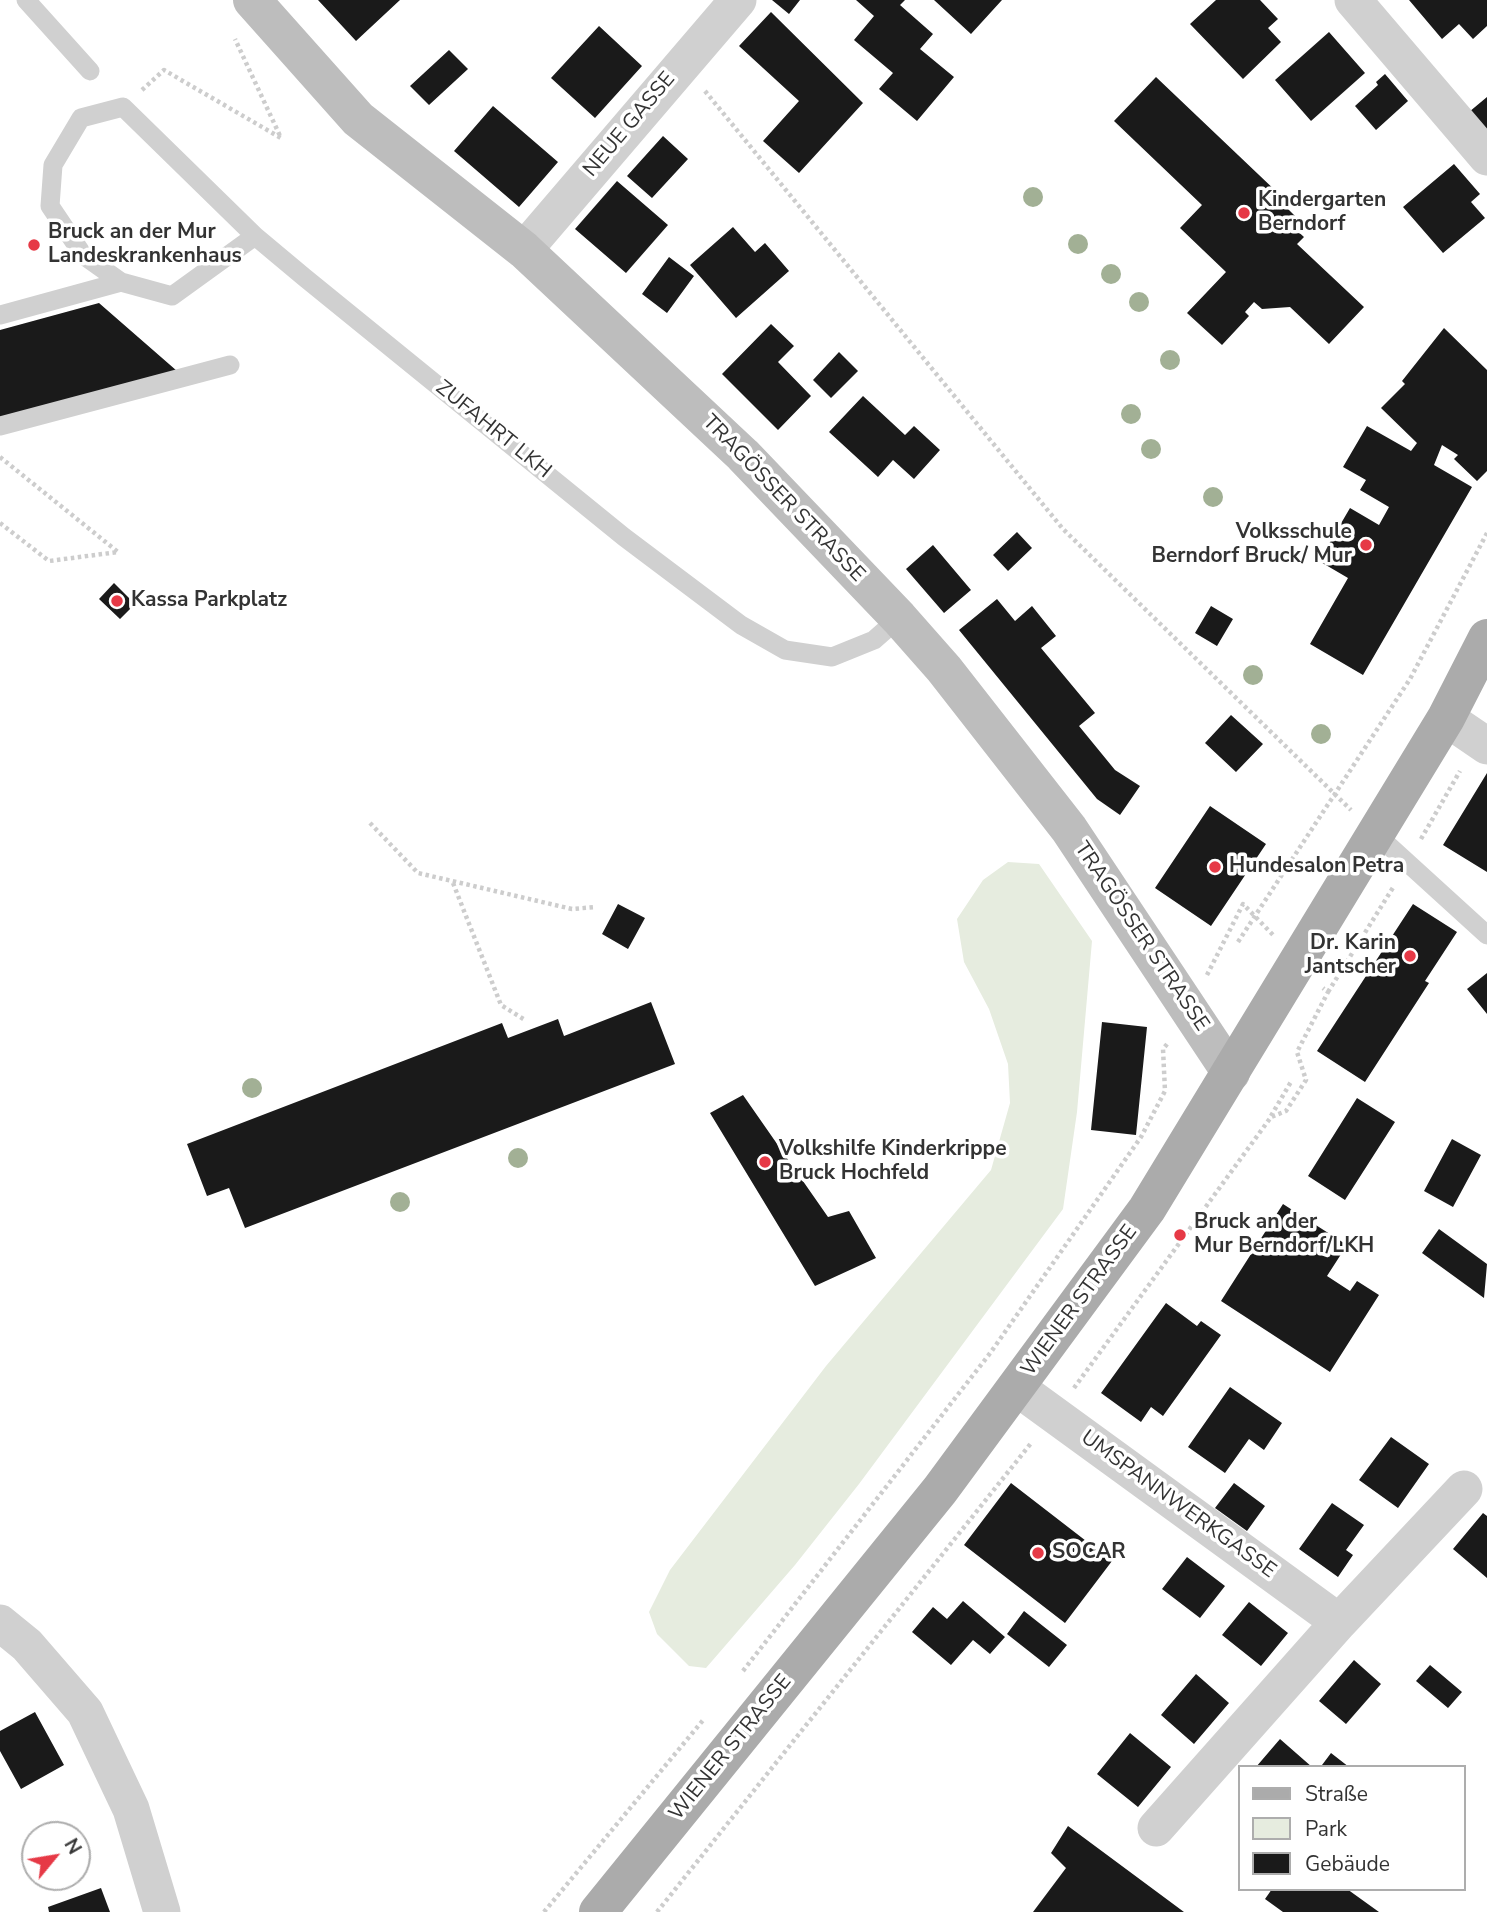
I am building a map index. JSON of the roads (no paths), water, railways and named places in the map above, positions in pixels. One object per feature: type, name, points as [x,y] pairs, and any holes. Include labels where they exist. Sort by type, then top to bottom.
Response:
[{"type":"main road","name":"TRAGÖSSER STRASSE","points":[[251,0],[358,119],[524,250],[743,454],[899,618],[944,669],[1069,829],[1231,1073]]},
{"type":"main road","name":"WIENER STRASSE","points":[[598,1912],[940,1490],[1147,1209],[1446,718],[1487,638]]},
{"type":"street","name":"NEUE GASSE","points":[[524,250],[737,0]]},
{"type":"street","points":[[1353,0],[1487,157]]},
{"type":"street","points":[[1446,718],[1487,746]]},
{"type":"street","name":"UMSPANNWERKGASSE","points":[[1016,1387],[1339,1622]]},
{"type":"street","points":[[1156,1828],[1339,1622],[1464,1489]]},
{"type":"street","points":[[0,1623],[27,1646],[85,1712],[131,1808],[162,1912]]},
{"type":"lane","points":[[26,0],[90,71]]},
{"type":"lane","name":"ZUFAHRT LKH","points":[[121,282],[83,255],[50,206],[52,165],[81,118],[123,107],[255,236],[624,537],[741,625],[785,650],[832,657],[874,640],[899,618]]},
{"type":"lane","points":[[0,315],[121,282],[172,296],[255,236]]},
{"type":"lane","points":[[0,426],[230,365]]},
{"type":"lane","points":[[1376,834],[1487,935]]},
{"type":"place","name":"Kindergarten Berndorf","points":[[1244,213]]},
{"type":"place","name":"Bruck an der Mur Landeskrankenhaus","points":[[34,245]]},
{"type":"place","name":"Volksschule Berndorf Bruck/ Mur","points":[[1366,545]]},
{"type":"place","name":"Kassa Parkplatz","points":[[117,601]]},
{"type":"place","name":"Hundesalon Petra","points":[[1215,867]]},
{"type":"place","name":"Dr. Karin Jantscher","points":[[1410,956]]},
{"type":"place","name":"Volkshilfe Kinderkrippe Bruck Hochfeld","points":[[765,1162]]},
{"type":"place","name":"Bruck an der Mur Berndorf/LKH","points":[[1180,1235]]},
{"type":"place","name":"SOCAR","points":[[1038,1553]]}]
